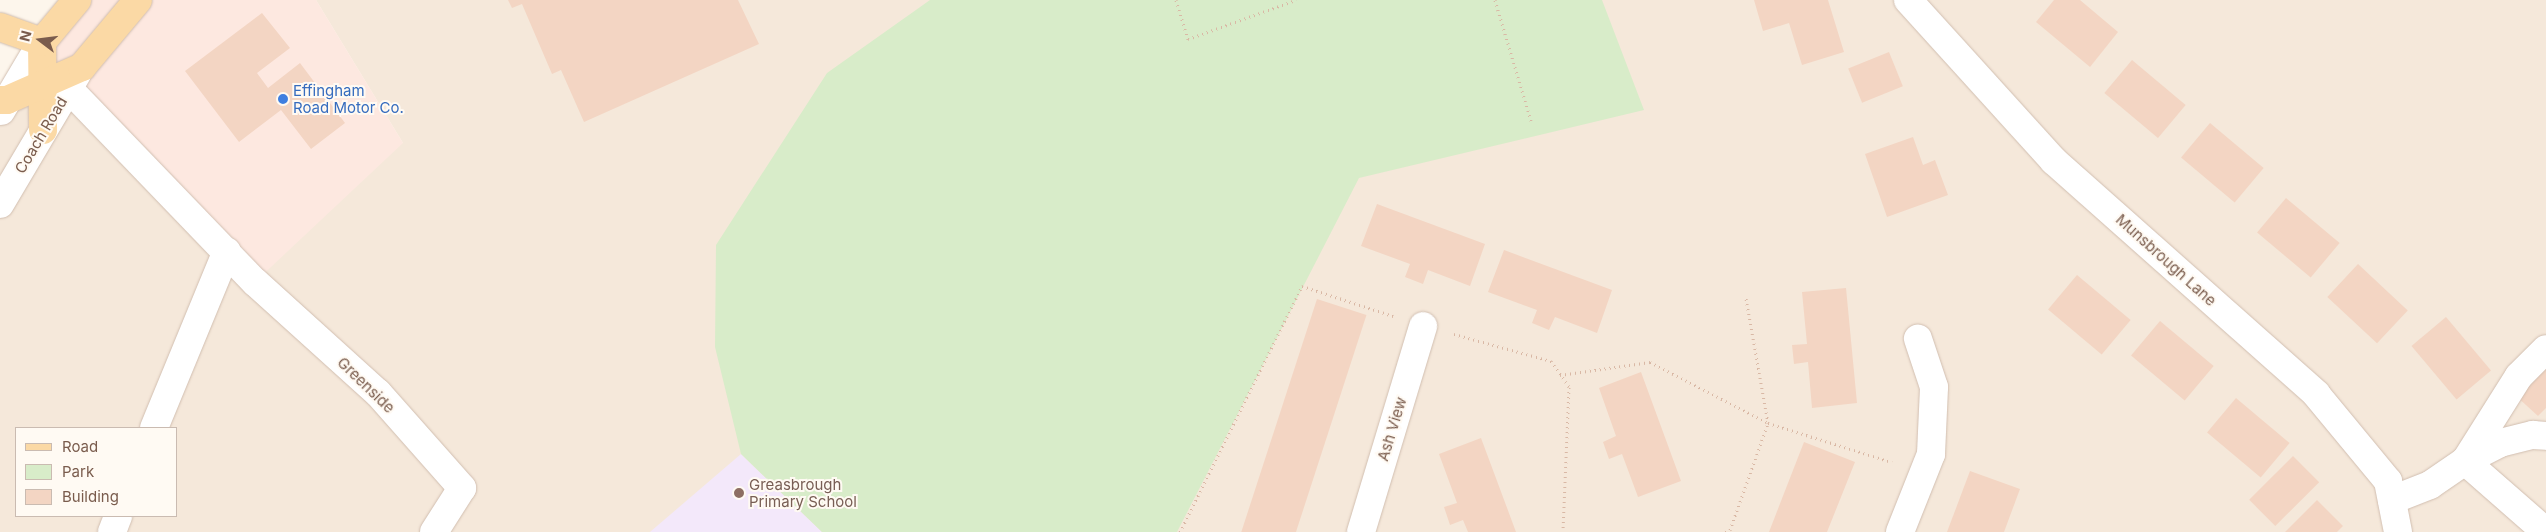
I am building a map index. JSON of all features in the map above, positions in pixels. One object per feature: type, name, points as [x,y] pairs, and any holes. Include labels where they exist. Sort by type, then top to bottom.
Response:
[{"type":"main road","points":[[42,42],[77,0]]},
{"type":"main road","points":[[43,130],[64,80],[138,0]]},
{"type":"main road","points":[[0,28],[42,42],[64,80]]},
{"type":"main road","points":[[2,104],[64,80]]},
{"type":"street","name":"Munsbrough Lane","points":[[1908,0],[2054,161],[2316,394],[2388,481],[2398,532]]},
{"type":"street","points":[[2,104],[42,42]]},
{"type":"street","name":"Greenside","points":[[64,80],[227,251],[254,282],[378,393],[462,488],[434,532]]},
{"type":"street","name":"Coach Road","points":[[0,204],[43,130]]},
{"type":"street","points":[[154,427],[227,251]]},
{"type":"street","name":"Ash View","points":[[1361,532],[1423,326]]},
{"type":"street","points":[[1900,532],[1931,454],[1934,388],[1918,339]]},
{"type":"street","points":[[2465,461],[2519,376],[2546,349]]},
{"type":"street","points":[[2392,500],[2430,485],[2465,461],[2500,443],[2533,435],[2546,436]]},
{"type":"street","points":[[2465,461],[2546,532]]},
{"type":"street","points":[[112,532],[118,517]]},
{"type":"path","points":[[1176,0],[1188,39],[1296,0]]},
{"type":"path","points":[[1495,0],[1531,121]]},
{"type":"path","points":[[1180,532],[1302,286],[1423,326],[1551,362],[1569,387],[1564,532]]},
{"type":"path","points":[[1725,532],[1730,530],[1768,423],[1746,298]]},
{"type":"path","points":[[1560,374],[1650,362],[1768,423],[1924,472]]},
{"type":"shaded area","points":[[77,0],[316,0],[403,143],[255,282],[68,88],[42,42]]},
{"type":"shaded area","points":[[316,0],[2546,0],[2546,532],[0,532],[0,112],[42,42],[403,143]]},
{"type":"shaded area","name":"Greasbrough Primary School","points":[[741,454],[822,532],[650,532]]},
{"type":"green space","points":[[930,0],[1602,0],[1644,110],[1359,178],[1177,532],[822,532],[741,454],[715,347],[716,245],[827,73]]},
{"type":"building","points":[[508,0],[738,0],[759,44],[584,122],[561,70],[552,74],[522,4],[512,8]]},
{"type":"building","points":[[1754,0],[1828,0],[1844,52],[1802,65],[1789,23],[1763,31]]},
{"type":"building","points":[[2054,0],[2080,0],[2118,32],[2090,67],[2036,22]]},
{"type":"building","points":[[262,13],[290,48],[257,73],[268,88],[300,63],[345,123],[311,149],[281,110],[239,142],[185,71]]},
{"type":"building","points":[[1889,52],[1903,86],[1862,103],[1848,68]]},
{"type":"building","points":[[2132,60],[2186,105],[2158,138],[2104,93]]},
{"type":"building","points":[[2210,123],[2264,168],[2235,202],[2181,157]]},
{"type":"building","points":[[1913,137],[1923,165],[1935,160],[1948,195],[1887,217],[1865,154]]},
{"type":"building","points":[[2286,198],[2340,243],[2311,277],[2257,232]]},
{"type":"building","points":[[1377,204],[1485,244],[1470,286],[1428,270],[1423,284],[1405,277],[1410,264],[1361,246]]},
{"type":"building","points":[[1504,250],[1612,290],[1597,333],[1555,317],[1549,330],[1532,323],[1537,310],[1488,292]]},
{"type":"building","points":[[2358,264],[2408,310],[2377,343],[2327,297]]},
{"type":"building","points":[[2077,275],[2131,320],[2102,354],[2048,309]]},
{"type":"building","points":[[1846,288],[1857,403],[1812,408],[1808,362],[1794,364],[1792,345],[1807,344],[1802,292]]},
{"type":"building","points":[[1317,299],[1366,315],[1296,532],[1241,532]]},
{"type":"building","points":[[2446,317],[2491,371],[2457,400],[2412,346]]},
{"type":"building","points":[[2160,321],[2214,366],[2185,400],[2131,355]]},
{"type":"building","points":[[2546,361],[2546,408],[2538,416],[2515,395]]},
{"type":"building","points":[[1641,372],[1681,481],[1638,497],[1622,454],[1609,459],[1603,442],[1616,436],[1599,388]]},
{"type":"building","points":[[2236,398],[2290,443],[2261,477],[2207,432]]},
{"type":"building","points":[[1481,438],[1516,532],[1468,532],[1463,520],[1450,525],[1444,507],[1457,503],[1439,454]]},
{"type":"building","points":[[1804,442],[1855,462],[1827,532],[1769,532]]},
{"type":"building","points":[[2293,456],[2319,482],[2275,526],[2249,500]]},
{"type":"building","points":[[1970,471],[2020,489],[2004,532],[1947,532]]},
{"type":"building","points":[[2317,500],[2343,526],[2337,532],[2285,532]]},
{"type":"place","name":"Effingham Road Motor Co.","points":[[283,99]]},
{"type":"place","name":"Greasbrough Primary School","points":[[739,493]]}]
